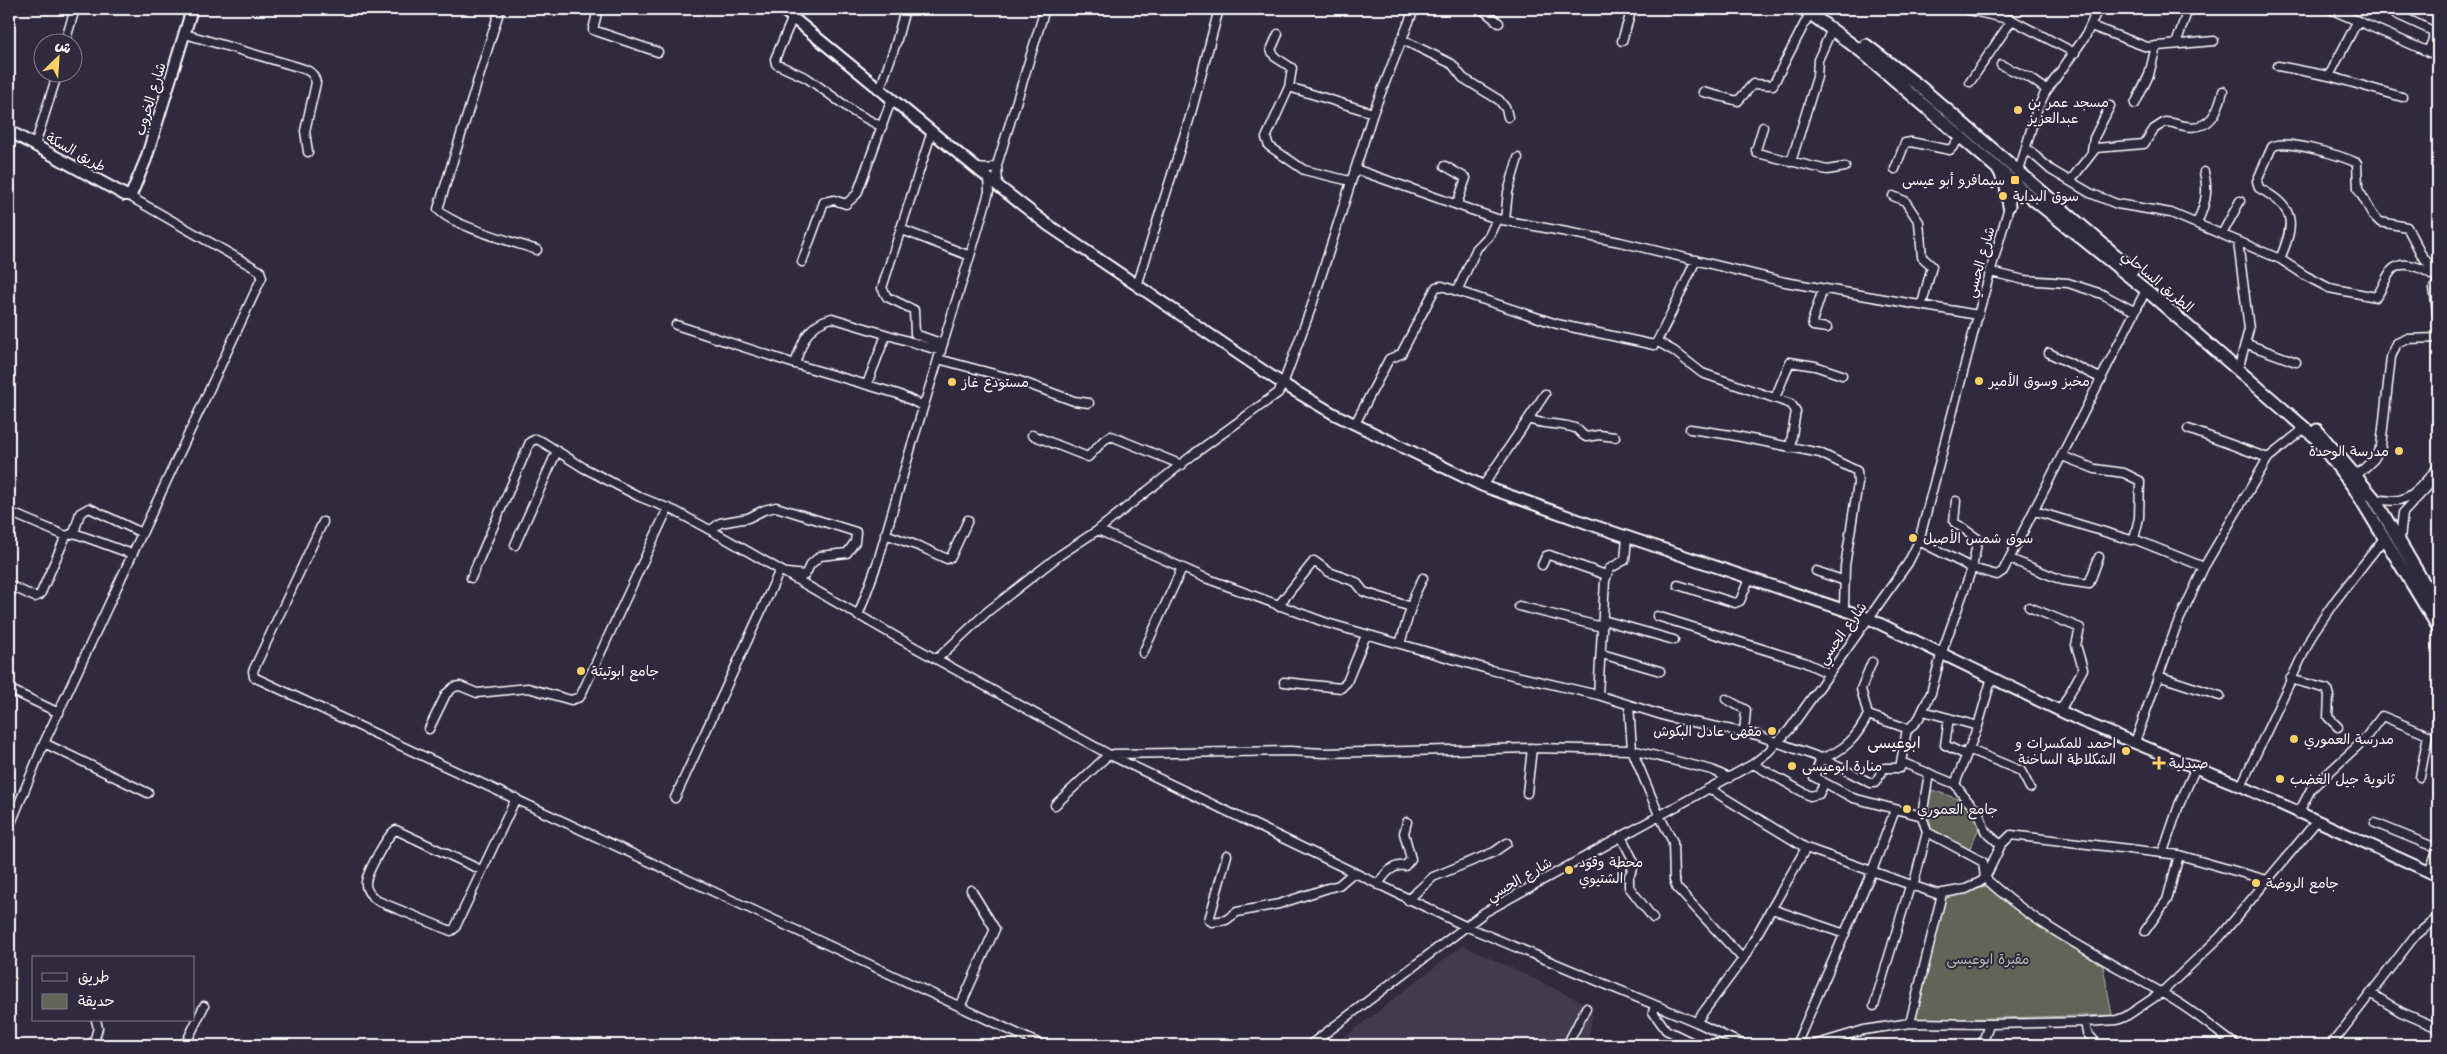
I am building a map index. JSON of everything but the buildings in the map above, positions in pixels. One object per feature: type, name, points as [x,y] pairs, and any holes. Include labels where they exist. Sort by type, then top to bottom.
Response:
[{"type":"highway","name":"الطريق الساحلي","points":[[1810,10],[1962,136],[2034,200],[2146,290],[2314,436],[2354,488],[2438,627]]},
{"type":"highway","name":"الطريق الساحلي","points":[[1810,10],[1912,80],[2318,430],[2374,498],[2438,606]]},
{"type":"highway","points":[[1997,168],[2006,186],[2009,206],[2023,199],[2034,200]]},
{"type":"main road","name":"شارع الخروب","points":[[130,195],[146,159],[192,9]]},
{"type":"main road","points":[[782,9],[988,178],[1068,240],[1283,384],[1334,414],[1356,422],[1483,486],[1749,579],[1868,618],[2060,711],[2241,786],[2298,814],[2434,874]]},
{"type":"main road","name":"طريق السكة","points":[[9,130],[130,195]]},
{"type":"street","points":[[68,32],[75,9]]},
{"type":"street","points":[[500,9],[438,209],[447,217],[482,232],[537,250]]},
{"type":"street","points":[[598,9],[593,30],[658,52]]},
{"type":"street","points":[[880,89],[905,9]]},
{"type":"street","points":[[998,186],[997,165],[1045,9]]},
{"type":"street","points":[[1137,286],[1190,117],[1219,9]]},
{"type":"street","points":[[937,659],[987,612],[1060,555],[1098,530],[1278,392],[1283,384],[1311,308],[1373,113],[1414,9]]},
{"type":"street","points":[[1482,9],[1499,23]]},
{"type":"street","points":[[1622,42],[1632,9]]},
{"type":"street","points":[[1964,9],[2012,20],[2075,53]]},
{"type":"street","name":"شارع الحسي","points":[[1310,1045],[1485,912],[1729,778],[1753,764],[1778,742],[1908,563],[1919,541],[1978,315],[2036,112],[2047,90],[2075,53],[2091,26],[2098,9]]},
{"type":"street","points":[[2176,44],[2188,9]]},
{"type":"street","points":[[2330,9],[2438,56]]},
{"type":"street","points":[[1703,92],[1738,101],[1753,84],[1773,85],[1810,10]]},
{"type":"street","points":[[2396,14],[2433,31],[2433,39],[2428,52]]},
{"type":"street","points":[[793,17],[775,59],[776,64],[801,74],[854,112],[882,128]]},
{"type":"street","points":[[1970,82],[2012,20]]},
{"type":"street","points":[[2329,76],[2358,22]]},
{"type":"street","points":[[2091,26],[2140,44],[2156,46],[2214,41]]},
{"type":"street","points":[[1791,162],[1817,78],[1818,60],[1832,29]]},
{"type":"street","points":[[184,34],[310,70],[315,76],[316,83],[305,131],[308,152]]},
{"type":"street","points":[[1278,34],[1270,50],[1275,57],[1292,68],[1289,87],[1266,142],[1304,170],[1350,181]]},
{"type":"street","points":[[1401,39],[1452,64],[1463,78],[1499,100],[1506,108],[1508,117]]},
{"type":"street","points":[[2135,104],[2152,69],[2156,46]]},
{"type":"street","points":[[2001,65],[2030,78],[2047,90]]},
{"type":"street","points":[[2278,66],[2329,76],[2402,97]]},
{"type":"street","points":[[35,145],[55,82]]},
{"type":"street","points":[[1289,87],[1373,113]]},
{"type":"street","points":[[2092,150],[2102,146],[2144,144],[2154,129],[2165,122],[2193,127],[2211,120],[2217,113],[2224,91]]},
{"type":"street","points":[[802,262],[824,202],[834,200],[846,204],[857,194],[892,98]]},
{"type":"street","points":[[2070,181],[2092,150],[2094,138],[2110,106]]},
{"type":"street","points":[[1763,127],[1756,150],[1757,154],[1827,170],[1844,167]]},
{"type":"street","points":[[932,131],[882,282],[882,291],[887,297],[914,310],[913,330],[917,336],[941,351]]},
{"type":"street","points":[[1895,169],[1905,143],[1911,142],[1940,150],[1950,150],[1962,136]]},
{"type":"street","points":[[2280,259],[2287,239],[2290,216],[2288,210],[2272,195],[2258,188],[2257,180],[2272,148],[2276,144],[2319,150],[2356,163],[2358,189],[2373,215],[2380,222],[2407,227],[2421,254],[2438,278]]},
{"type":"street","points":[[2026,148],[2037,159],[2090,193],[2118,204],[2152,208],[2198,223],[2280,259],[2329,288],[2368,297],[2376,297],[2392,270],[2398,266],[2411,266],[2428,271],[2438,278]]},
{"type":"street","points":[[1457,291],[1477,248],[1501,220],[1518,158]]},
{"type":"street","points":[[976,168],[990,169],[997,165]]},
{"type":"street","points":[[1445,166],[1466,178],[1457,204]]},
{"type":"street","points":[[1354,169],[1501,220],[1565,230],[1823,289],[1922,304],[1978,315]]},
{"type":"street","points":[[2198,223],[2205,206],[2207,187],[2204,172]]},
{"type":"street","points":[[858,616],[866,597],[989,192],[988,178]]},
{"type":"street","points":[[9,828],[44,743],[260,283],[262,274],[260,271],[130,195]]},
{"type":"street","points":[[1893,196],[1905,201],[1919,222],[1922,257],[1932,266],[1922,304]]},
{"type":"street","points":[[2222,234],[2240,201]]},
{"type":"street","points":[[900,229],[970,256]]},
{"type":"street","points":[[2238,242],[2249,329],[2247,344],[2240,363]]},
{"type":"street","points":[[1658,342],[1696,260]]},
{"type":"street","points":[[1990,272],[2024,280],[2068,283],[2102,294],[2134,311]]},
{"type":"street","points":[[2438,284],[2434,288],[2438,319]]},
{"type":"street","points":[[1356,422],[1389,360],[1401,354],[1434,289],[1442,286],[1557,324],[1613,335],[1649,345],[1658,342],[1674,351],[1702,373],[1791,404],[1796,412],[1790,448]]},
{"type":"street","points":[[1823,289],[1812,322],[1813,326],[1827,328]]},
{"type":"street","points":[[1919,541],[1972,568],[1999,575],[2010,560],[2146,290]]},
{"type":"street","points":[[795,364],[807,333],[829,318],[836,318],[941,351],[1017,380],[1074,400],[1089,403]]},
{"type":"street","points":[[676,325],[795,364],[867,384],[923,406]]},
{"type":"street","points":[[867,384],[886,335]]},
{"type":"street","points":[[2357,475],[2374,459],[2381,446],[2391,357],[2397,343],[2406,339],[2438,338]]},
{"type":"street","points":[[2247,344],[2296,362]]},
{"type":"street","points":[[2049,353],[2102,379]]},
{"type":"street","points":[[1775,398],[1790,362],[1815,366],[1842,375]]},
{"type":"street","points":[[1483,486],[1545,394]]},
{"type":"street","points":[[1529,419],[1577,430],[1586,437],[1599,435],[1615,437]]},
{"type":"street","points":[[2135,742],[2176,627],[2204,567],[2268,458],[2305,428]]},
{"type":"street","points":[[1690,429],[1731,434],[1820,453],[1840,461],[1858,474],[1845,566],[1844,609]]},
{"type":"street","points":[[2188,430],[2268,458]]},
{"type":"street","points":[[1032,435],[1088,457],[1104,440],[1112,436],[1182,465]]},
{"type":"street","points":[[471,578],[530,442],[536,439],[640,497],[668,508],[711,530],[858,616],[1110,755],[1354,872],[1408,900],[1465,926],[1696,1022],[1744,1045]]},
{"type":"street","points":[[516,545],[557,451]]},
{"type":"street","points":[[2062,456],[2095,469],[2124,473],[2140,481],[2139,518],[2134,539]]},
{"type":"street","points":[[2374,498],[2392,502],[2404,500],[2422,486],[2438,468]]},
{"type":"street","points":[[2400,539],[2403,514],[2438,475]]},
{"type":"street","points":[[1868,715],[1907,729],[1912,728],[1932,693],[1941,655],[1972,568],[1978,539],[1954,522],[1956,501]]},
{"type":"street","points":[[711,530],[720,523],[748,518],[764,510],[776,507],[856,532],[855,542],[847,554],[820,556],[810,564],[805,575],[782,571]]},
{"type":"street","points":[[9,585],[35,597],[40,595],[66,536],[74,532],[80,513],[89,508],[142,534]]},
{"type":"street","points":[[429,729],[446,694],[454,687],[460,686],[477,693],[528,688],[571,700],[580,697],[668,508]]},
{"type":"street","points":[[2035,511],[2131,540],[2134,539],[2204,567]]},
{"type":"street","points":[[14,514],[66,536]]},
{"type":"street","points":[[885,534],[921,547],[947,560],[951,557],[968,520]]},
{"type":"street","points":[[323,522],[253,671],[254,677],[1042,1045]]},
{"type":"street","points":[[1098,530],[1182,568],[1278,606],[1491,670],[1598,695],[1668,717],[1744,732],[1778,742],[1820,758],[1873,783],[1884,768],[1898,769],[1902,762],[1907,729]]},
{"type":"street","points":[[74,532],[132,554]]},
{"type":"street","points":[[1598,695],[1606,574],[1609,569],[1625,560],[1627,537]]},
{"type":"street","points":[[2241,786],[2313,633],[2335,601],[2385,537]]},
{"type":"street","points":[[1542,565],[1546,556],[1549,555],[1606,574]]},
{"type":"street","points":[[2010,560],[2062,580],[2089,584],[2099,557]]},
{"type":"street","points":[[1278,606],[1314,561],[1329,572],[1356,582],[1364,592],[1411,607]]},
{"type":"street","points":[[1143,653],[1182,568]]},
{"type":"street","points":[[676,798],[782,571]]},
{"type":"street","points":[[1816,571],[1845,581]]},
{"type":"street","points":[[1400,644],[1411,607],[1423,578]]},
{"type":"street","points":[[1678,586],[1735,602],[1740,600],[1749,579]]},
{"type":"street","points":[[1519,606],[1674,640]]},
{"type":"street","points":[[2029,607],[2080,628],[2076,645],[2083,669],[2060,711]]},
{"type":"street","points":[[1657,616],[1804,662],[1828,673]]},
{"type":"street","points":[[1284,682],[1341,688],[1347,682],[1366,634]]},
{"type":"street","points":[[1602,654],[1660,671]]},
{"type":"street","points":[[1820,758],[1834,755],[1843,749],[1854,738],[1868,715],[1861,689],[1872,662]]},
{"type":"street","points":[[2158,676],[2220,696]]},
{"type":"street","points":[[1956,784],[1978,726],[1992,677]]},
{"type":"street","points":[[2290,679],[2327,688],[2329,696],[2328,717],[2338,727]]},
{"type":"street","points":[[9,689],[59,713]]},
{"type":"street","points":[[1726,700],[1746,710],[1744,732]]},
{"type":"street","points":[[1629,705],[1632,750],[1659,816],[1674,842],[1674,880],[1677,888],[1743,959]]},
{"type":"street","points":[[1923,711],[1978,726]]},
{"type":"street","points":[[2298,814],[2311,789],[2363,741],[2381,716],[2387,716],[2428,735],[2420,777]]},
{"type":"street","points":[[1949,718],[1945,745],[2021,771],[2030,788]]},
{"type":"street","points":[[44,743],[148,794]]},
{"type":"street","points":[[1526,793],[1532,748]]},
{"type":"street","points":[[1055,805],[1110,755],[1290,751],[1323,753],[1532,748],[1632,750],[1712,770],[1729,778]]},
{"type":"street","points":[[1820,758],[1814,777],[1824,784],[1853,798],[1922,816]]},
{"type":"street","points":[[1902,762],[1956,784],[1965,798],[1980,813],[1985,831],[2001,845]]},
{"type":"street","points":[[1753,764],[1810,796],[1817,795],[1824,784]]},
{"type":"street","points":[[2163,852],[2179,805],[2196,767]]},
{"type":"street","points":[[1874,1006],[1927,832],[1922,816],[1929,773]]},
{"type":"street","points":[[1710,789],[1806,848],[1912,886],[1942,894],[1966,889],[1985,878],[2001,845],[2011,835],[2163,852],[2267,880]]},
{"type":"street","points":[[482,870],[396,830],[390,835],[376,860],[366,880],[366,886],[373,898],[378,901],[451,931],[482,870],[516,798]]},
{"type":"street","points":[[1796,1045],[1846,934],[1895,810]]},
{"type":"street","points":[[1378,885],[1384,874],[1399,865],[1405,866],[1411,859],[1404,833],[1407,822]]},
{"type":"street","points":[[1814,1045],[1864,1030],[1910,1023],[2085,1022],[2117,1020],[2125,1017],[2161,992],[2220,936],[2316,822]]},
{"type":"street","points":[[2375,823],[2436,848],[2434,874]]},
{"type":"street","points":[[1927,832],[1983,862],[1985,878],[2018,906],[2068,941],[2161,992],[2236,1045]]},
{"type":"street","points":[[1621,836],[1634,864],[1629,876],[1629,887],[1653,918]]},
{"type":"street","points":[[1408,900],[1433,877],[1494,852],[1507,843]]},
{"type":"street","points":[[1696,1022],[1743,959],[1806,848]]},
{"type":"street","points":[[2145,931],[2168,900],[2179,855]]},
{"type":"street","points":[[1227,856],[1209,920],[1212,922],[1226,920],[1237,912],[1279,904],[1328,888],[1339,884],[1354,872]]},
{"type":"street","points":[[960,1007],[995,929],[971,890]]},
{"type":"street","points":[[1910,1023],[1942,894]]},
{"type":"street","points":[[1772,909],[1846,934]]},
{"type":"street","points":[[2331,1045],[2414,937],[2438,917]]},
{"type":"street","points":[[2372,994],[2401,1012],[2438,1028]]},
{"type":"street","points":[[1654,1005],[1654,1016],[1661,1026],[1697,1045]]},
{"type":"street","points":[[186,1045],[204,1006]]},
{"type":"street","points":[[1567,1045],[1586,1008]]},
{"type":"street","points":[[93,1045],[98,1028],[96,1022]]},
{"type":"street","points":[[2085,1022],[2087,1033],[2098,1045]]},
{"type":"street","points":[[1982,1045],[1989,1024]]},
{"type":"shaded area","points":[[1463,945],[1593,1007],[1588,1045],[1335,1045]]},
{"type":"green space","points":[[1932,790],[1964,801],[1980,817],[1980,826],[1969,850],[1931,831],[1928,802]]},
{"type":"green space","name":"مقبرة ابوعيسى","points":[[1988,885],[2036,924],[2103,966],[2112,1015],[1919,1020],[1915,1016],[1944,900],[1947,895],[1970,892]]},
{"type":"place","name":"مسجد عمر بن عبدالعزيز","points":[[2018,110]]},
{"type":"place","name":"سيمافرو أبو عيسى","points":[[2015,180]]},
{"type":"place","name":"سوق البداية","points":[[2003,196]]},
{"type":"place","name":"مخبز وسوق الأمير","points":[[1979,381]]},
{"type":"place","name":"مستودع غاز","points":[[952,382]]},
{"type":"place","name":"مدرسة الوحدة","points":[[2399,451]]},
{"type":"place","name":"سوق شمس الأصيل","points":[[1913,538]]},
{"type":"place","name":"جامع ابوتيتة","points":[[581,671]]},
{"type":"place","name":"مقهى عادل البكوش","points":[[1772,731]]},
{"type":"place","name":"مدرسة العموري","points":[[2294,739]]},
{"type":"place","name":"احمد للمكسرات و الشكلاطة الساخنة","points":[[2126,751]]},
{"type":"place","name":"صيدلية","points":[[2159,763]]},
{"type":"place","name":"منارة ابوعيسى","points":[[1792,766]]},
{"type":"place","name":"ثانوية جيل الغضب","points":[[2280,779]]},
{"type":"place","name":"جامع العموري","points":[[1907,809]]},
{"type":"place","name":"محطة وقود الشتيوي","points":[[1569,870]]},
{"type":"place","name":"جامع الروضة","points":[[2256,883]]},
{"type":"district","name":"ابوعيسى","points":[[1894,742]]}]
